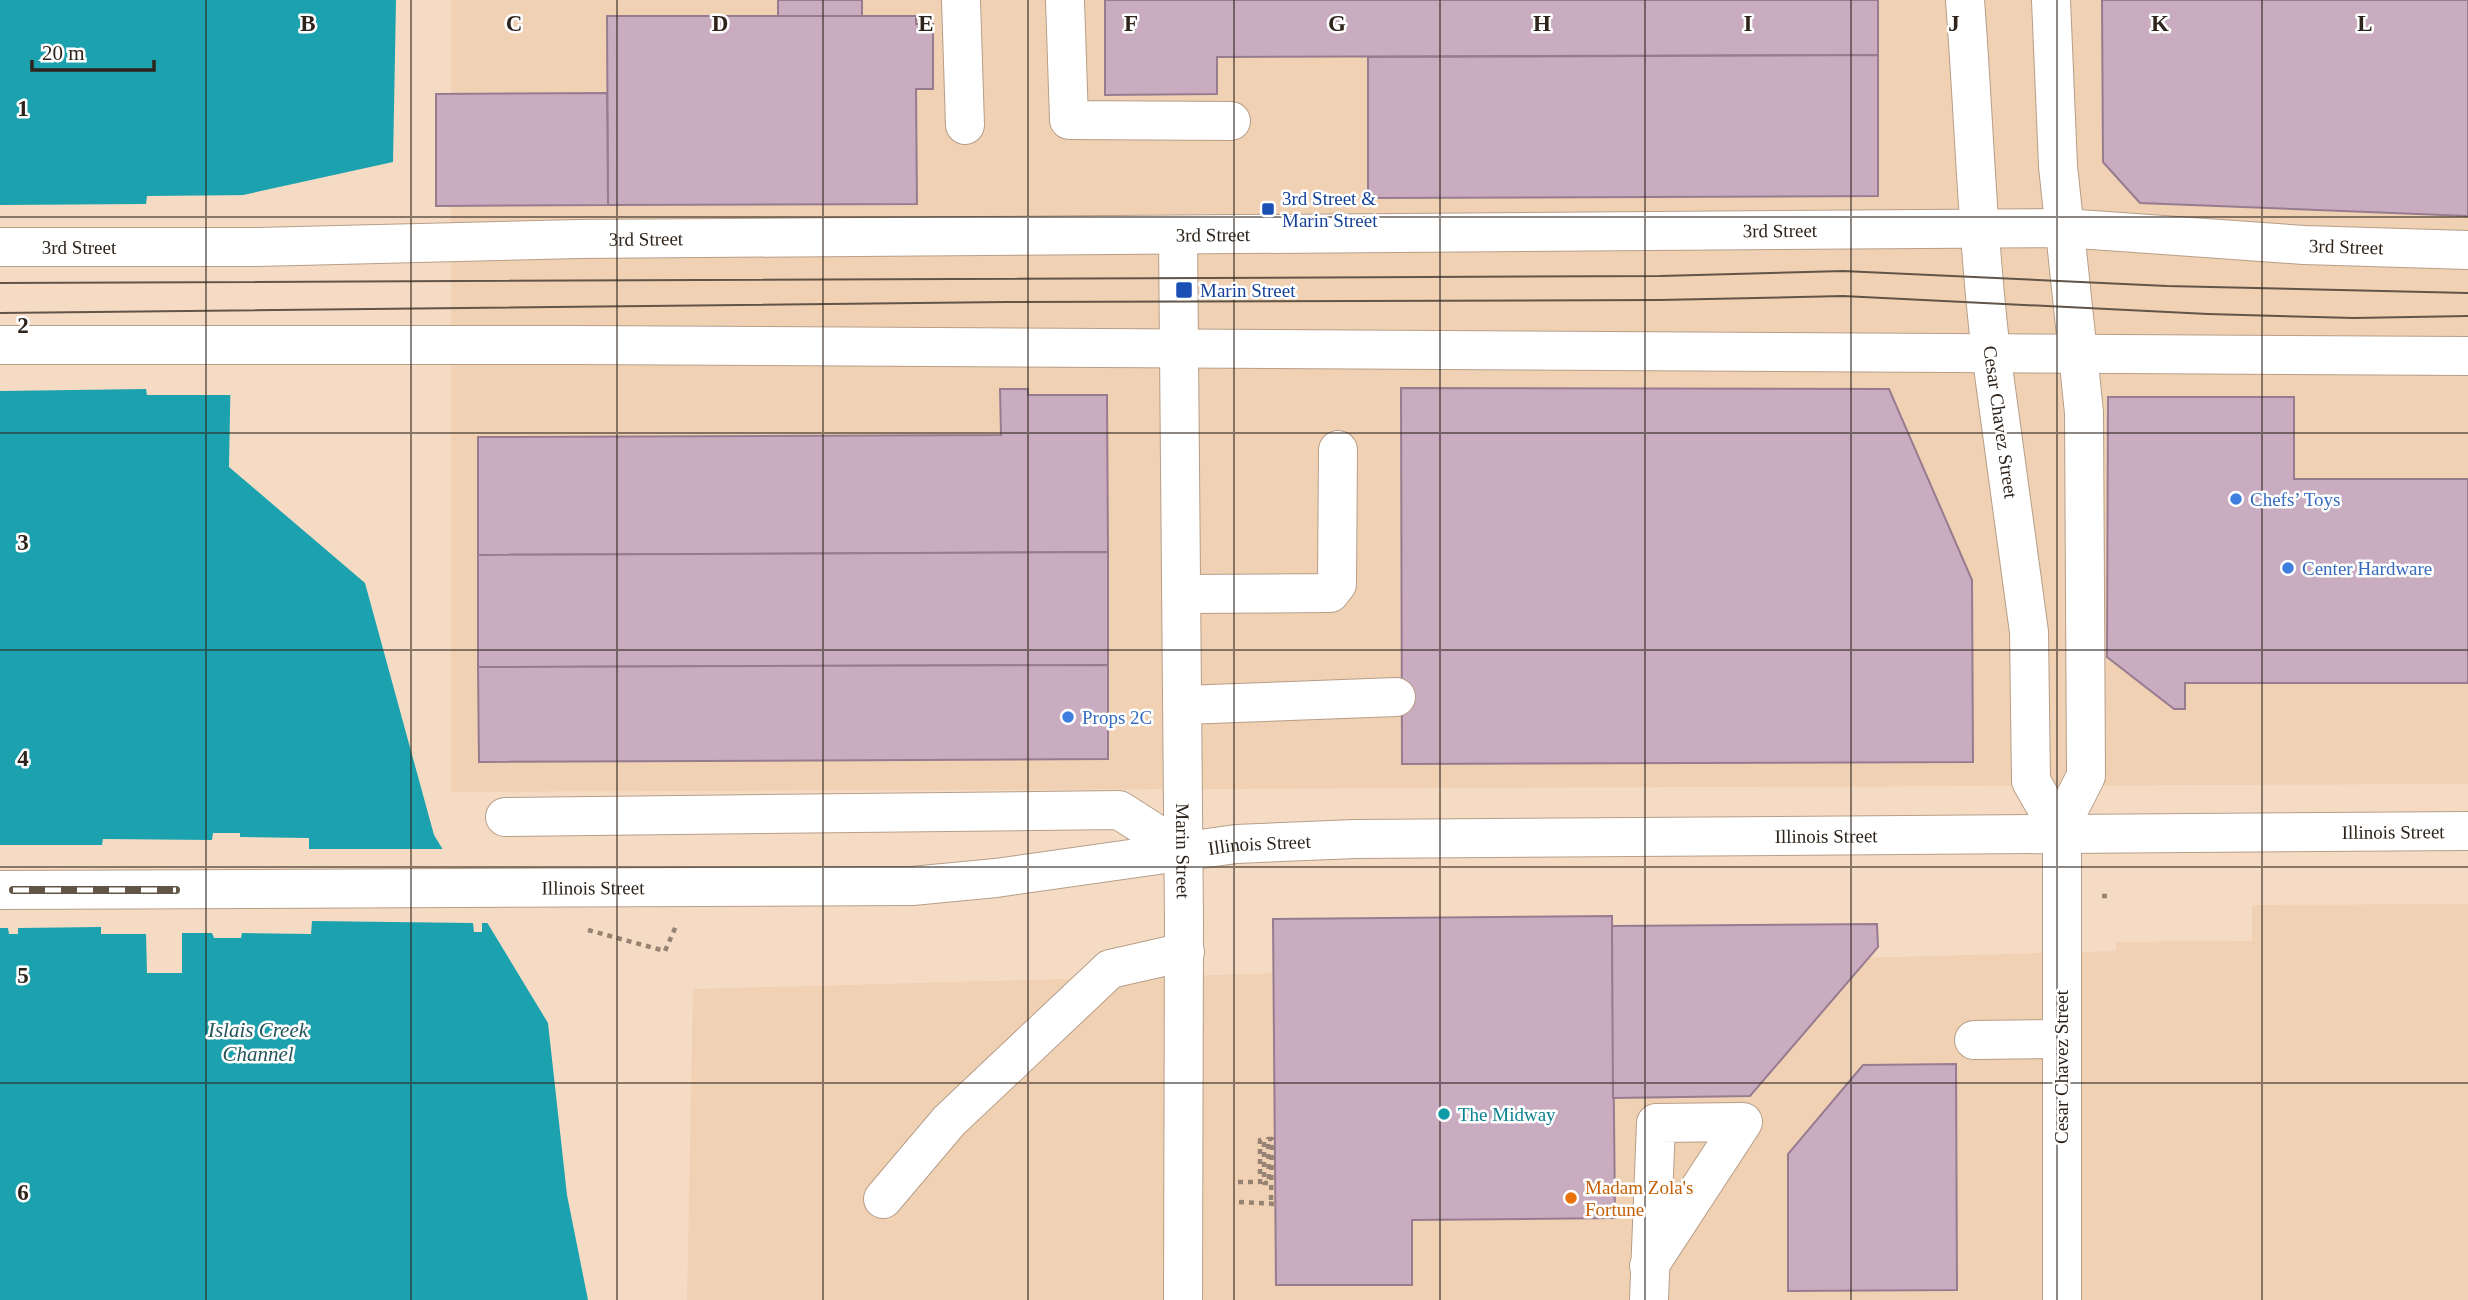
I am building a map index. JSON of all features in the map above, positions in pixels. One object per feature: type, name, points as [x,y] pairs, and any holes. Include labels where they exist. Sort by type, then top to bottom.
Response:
[{"type":"street","points":[[961,0],[965,125]]},
{"type":"street","points":[[1065,0],[1069,120],[1231,121]]},
{"type":"street","name":"Cesar Chavez Street","points":[[1965,0],[1978,166],[1979,228],[1991,352],[2029,632],[2031,781],[2062,835]]},
{"type":"street","name":"Cesar Chavez Street","points":[[2051,0],[2058,166],[2084,413],[2087,776],[2065,817],[2062,835],[2062,1300]]},
{"type":"street","name":"3rd Street","points":[[0,247],[257,247],[578,239],[2064,228],[2304,244],[2468,250]]},
{"type":"street","name":"Marin Street","points":[[1178,235],[1185,952],[1183,1300]]},
{"type":"street","points":[[0,345],[258,343],[2468,356]]},
{"type":"street","points":[[1182,594],[1330,593],[1336,584],[1338,450]]},
{"type":"street","points":[[1183,705],[1396,697]]},
{"type":"street","name":"Illinois Street","points":[[505,817],[1119,810],[1183,851]]},
{"type":"street","name":"Illinois Street","points":[[0,890],[912,886],[996,878],[1236,844],[1355,839],[2468,831]]},
{"type":"street","points":[[883,1199],[949,1121],[1110,969],[1185,952]]},
{"type":"street","points":[[1974,1040],[2061,1039]]},
{"type":"path","points":[[2101,896],[2112,896]]},
{"type":"path","points":[[1238,1182],[1260,1182],[1260,1140],[1264,1140],[1264,1183],[1269,1183],[1268,1139],[1272,1139],[1274,1204],[1239,1202]]},
{"type":"shaded area","points":[[451,0],[2468,0],[2468,784],[451,792]]},
{"type":"shaded area","points":[[2468,904],[2468,1300],[687,1300],[693,989],[2116,951],[2116,942],[2252,941],[2252,905]]},
{"type":"water","name":"Islais Creek Channel","points":[[0,0],[396,0],[393,162],[234,197],[229,467],[365,583],[434,835],[548,1023],[567,1195],[588,1300],[0,1300]]},
{"type":"pier","points":[[257,195],[237,200],[233,395],[147,395],[146,389],[0,391],[0,205],[146,204],[147,196]]},
{"type":"pier","points":[[213,833],[240,833],[240,837],[309,838],[309,849],[447,849],[491,923],[482,923],[482,932],[474,932],[473,923],[312,921],[311,934],[242,933],[241,938],[214,938],[212,933],[182,933],[182,973],[147,973],[146,934],[101,934],[101,927],[18,928],[18,934],[9,934],[8,928],[0,928],[0,845],[102,845],[103,839],[212,840]]},
{"type":"building","points":[[778,0],[862,0],[862,16],[778,16]]},
{"type":"building","points":[[1105,0],[1878,0],[1878,55],[1217,57],[1217,94],[1105,95]]},
{"type":"building","points":[[2102,0],[2468,0],[2468,216],[2140,203],[2103,162]]},
{"type":"building","points":[[607,16],[916,16],[916,24],[933,24],[933,89],[916,89],[917,204],[608,205]]},
{"type":"building","points":[[1878,55],[1878,196],[1368,198],[1368,57]]},
{"type":"building","points":[[607,93],[608,205],[436,206],[436,94]]},
{"type":"building","points":[[1401,388],[1889,389],[1972,580],[1973,762],[1402,764]]},
{"type":"building","points":[[1000,389],[1028,389],[1028,395],[1107,395],[1108,552],[478,555],[478,437],[1001,435]]},
{"type":"building","name":"Center Hardware","points":[[2108,397],[2294,397],[2294,479],[2468,479],[2468,683],[2185,683],[2185,709],[2174,709],[2107,657]]},
{"type":"building","points":[[1108,552],[1108,665],[478,667],[478,555]]},
{"type":"building","points":[[1108,665],[1108,759],[479,762],[478,667]]},
{"type":"building","name":"The Midway","points":[[1612,916],[1615,1218],[1412,1220],[1412,1285],[1276,1285],[1273,919]]},
{"type":"building","points":[[1877,924],[1878,947],[1750,1096],[1613,1098],[1612,926]]},
{"type":"building","points":[[1956,1064],[1957,1290],[1788,1291],[1788,1154],[1863,1065]]},
{"type":"tram line","points":[[0,283],[1660,276],[1843,271],[2167,286],[2468,293]]},
{"type":"tram line","points":[[0,313],[1006,302],[1660,300],[1843,296],[2208,314],[2354,318],[2468,316]]},
{"type":"railway","points":[[13,890],[176,890]]},
{"type":"place","name":"3rd Street & Marin Street","points":[[1268,209]]},
{"type":"place","name":"Marin Street","points":[[1184,290]]},
{"type":"place","name":"Chefs’ Toys","points":[[2236,499]]},
{"type":"place","name":"Center Hardware","points":[[2288,568]]},
{"type":"place","name":"Props 2C","points":[[1068,717]]},
{"type":"place","name":"The Midway","points":[[1444,1114]]},
{"type":"place","name":"Madam Zola's Fortune","points":[[1571,1198]]}]
